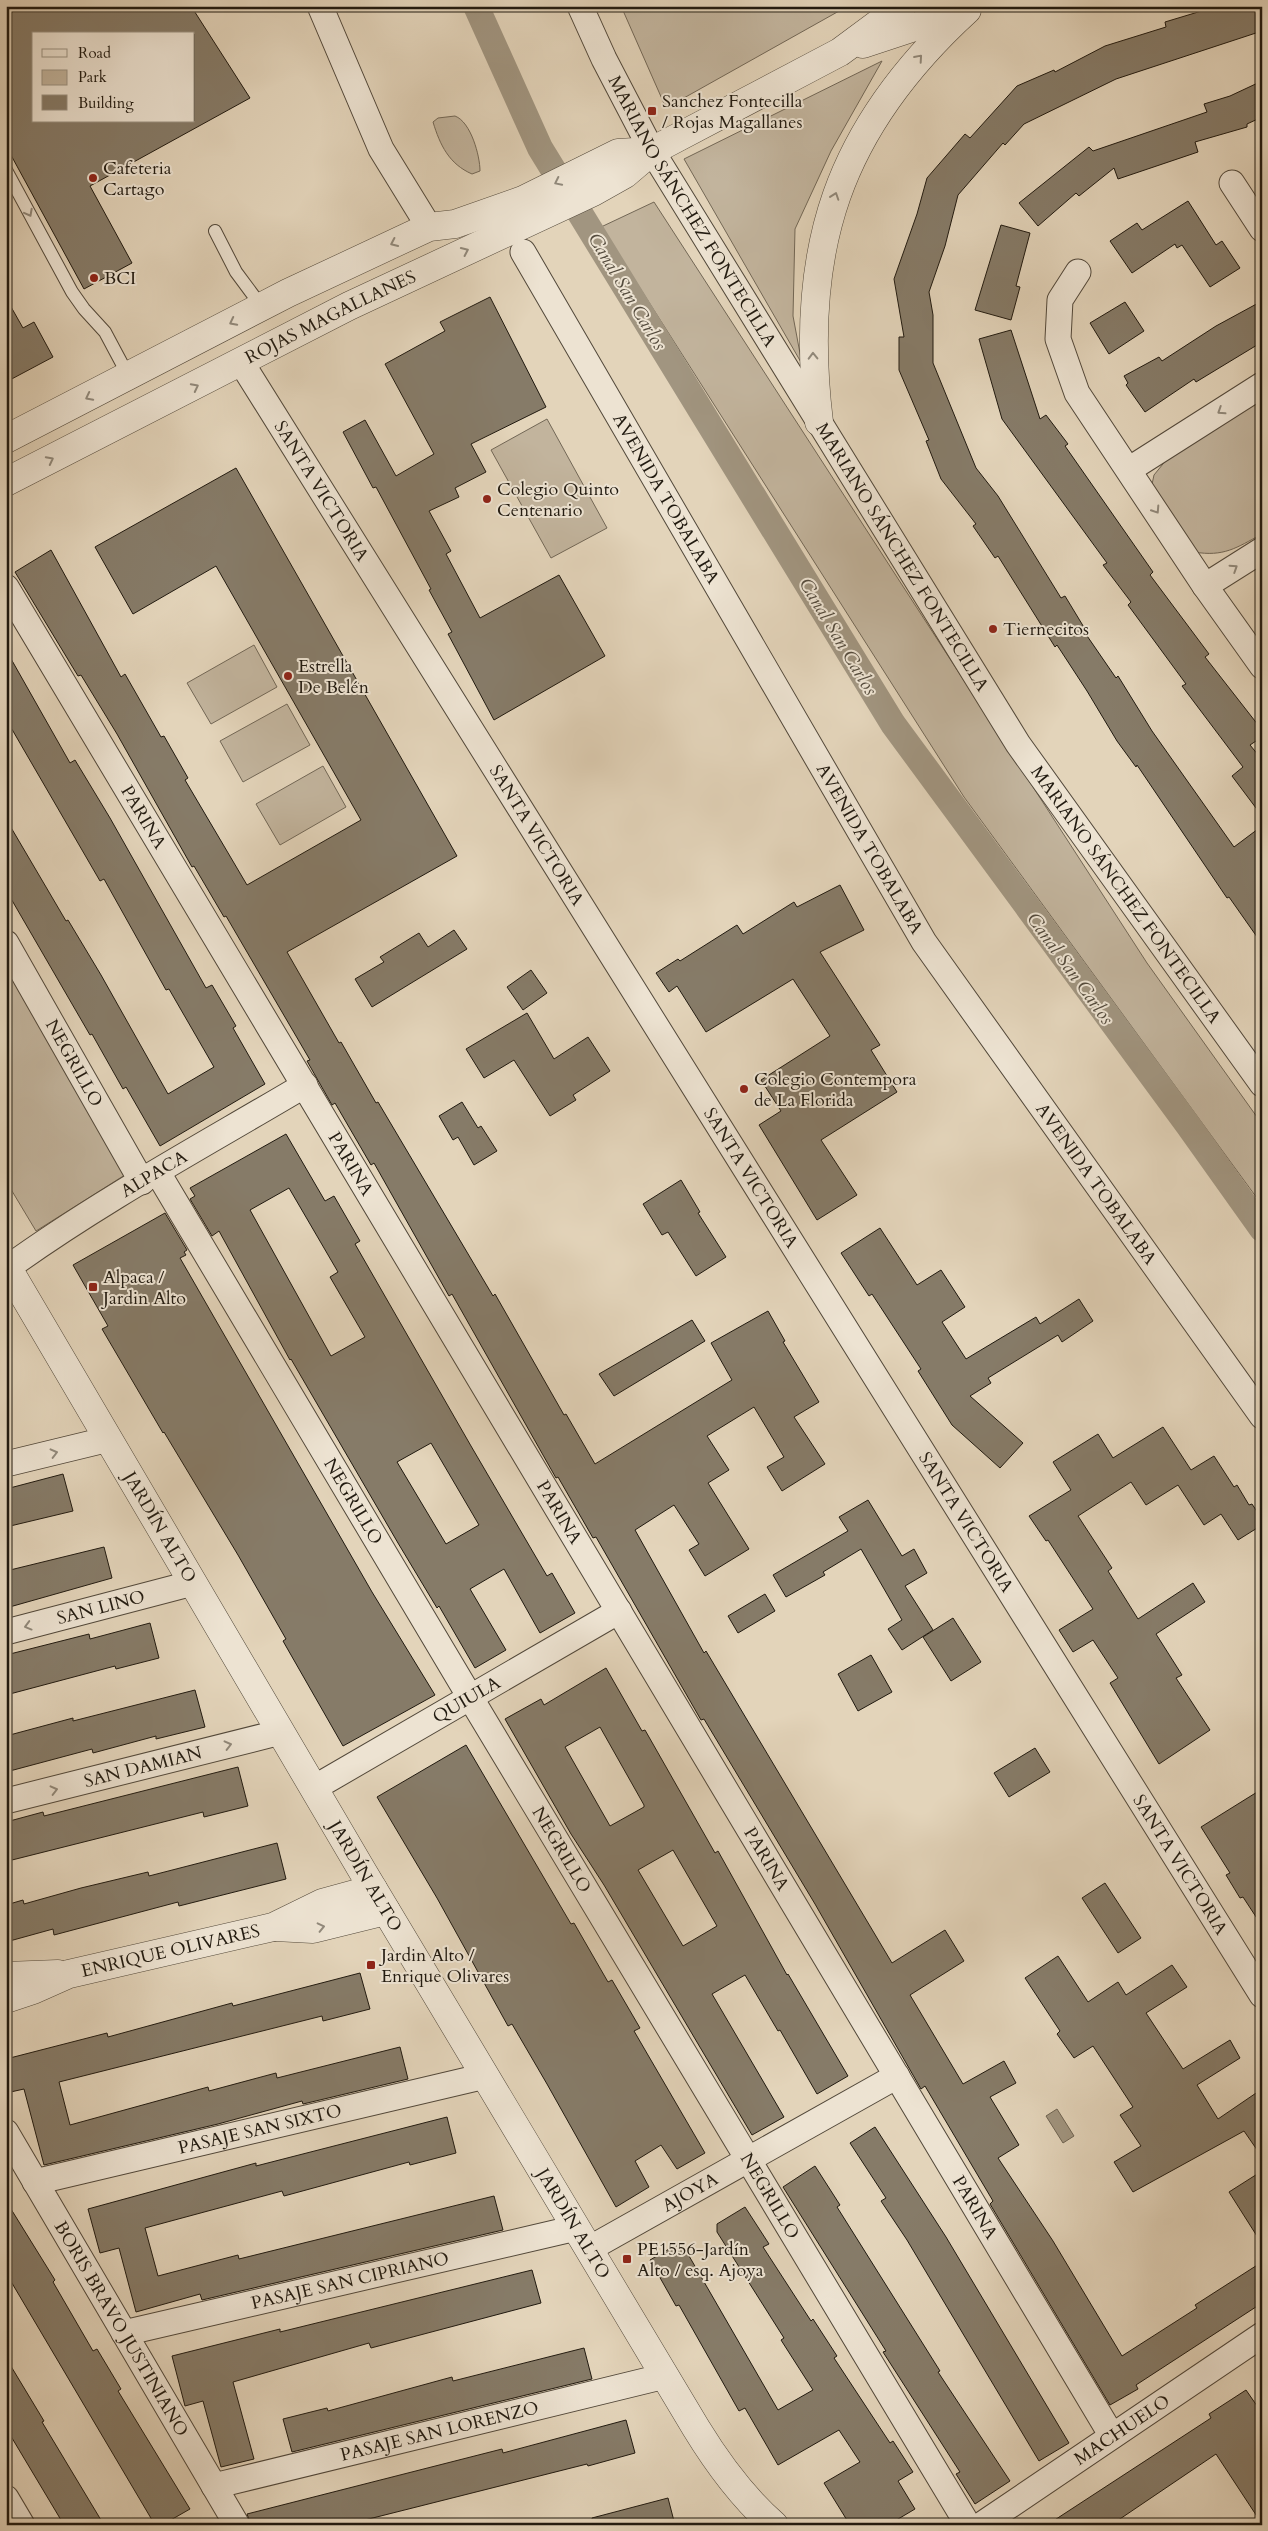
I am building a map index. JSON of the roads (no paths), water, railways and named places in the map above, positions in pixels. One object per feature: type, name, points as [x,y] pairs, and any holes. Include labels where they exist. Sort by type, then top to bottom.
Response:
[{"type":"street","points":[[320,6],[381,150],[429,227],[423,271]]},
{"type":"street","name":"MARIANO SÁNCHEZ FONTECILLA","points":[[580,6],[604,59],[652,151],[1018,744],[1262,1084]]},
{"type":"street","name":"ROJAS MAGALLANES","points":[[6,482],[349,306],[423,271],[535,206],[589,180],[618,153],[652,151],[840,52],[902,6]]},
{"type":"street","points":[[819,422],[813,356],[816,288],[820,252],[835,196],[859,142],[888,98],[921,55],[972,8]]},
{"type":"street","name":"ROJAS MAGALLANES","points":[[840,52],[972,8]]},
{"type":"street","points":[[1232,183],[1262,229]]},
{"type":"street","name":"ROJAS MAGALLANES","points":[[6,439],[262,307],[429,227],[456,224],[535,206]]},
{"type":"street","name":"AVENIDA TOBALABA","points":[[523,252],[924,942],[1262,1416]]},
{"type":"street","points":[[1078,272],[1060,300],[1058,339],[1078,393],[1130,469],[1205,586],[1262,666]]},
{"type":"street","points":[[325,276],[335,279],[344,286],[348,295],[349,306]]},
{"type":"street","name":"SANTA VICTORIA","points":[[241,362],[1262,1995]]},
{"type":"street","points":[[1130,469],[1262,385]]},
{"type":"street","points":[[1205,586],[1262,550]]},
{"type":"street","name":"PARINA","points":[[6,586],[1112,2436]]},
{"type":"street","name":"NEGRILLO","points":[[6,943],[470,1697],[968,2525]]},
{"type":"street","name":"ALPACA","points":[[7,1268],[150,1177],[304,1085]]},
{"type":"street","name":"JARDÍN ALTO","points":[[7,1268],[380,1900],[665,2376],[730,2480],[772,2524]]},
{"type":"street","points":[[6,1464],[109,1439]]},
{"type":"street","name":"SAN LINO","points":[[6,1632],[194,1583]]},
{"type":"street","name":"QUIULA","points":[[314,1788],[619,1611]]},
{"type":"street","name":"SAN DAMIAN","points":[[6,1802],[281,1732]]},
{"type":"street","name":"ENRIQUE OLIVARES","points":[[6,1999],[34,1990],[69,1974],[273,1927],[313,1929],[380,1900]]},
{"type":"street","name":"ENRIQUE OLIVARES","points":[[6,1976],[69,1974]]},
{"type":"street","name":"PASAJE SAN SIXTO","points":[[35,2182],[485,2076]]},
{"type":"street","name":"AJOYA","points":[[583,2238],[748,2161],[897,2076]]},
{"type":"street","name":"BORIS BRAVO JUSTINIANO","points":[[6,2132],[237,2525]]},
{"type":"street","name":"PASAJE SAN CIPRIANO","points":[[124,2333],[583,2238]]},
{"type":"street","name":"MACHUELO","points":[[981,2525],[1262,2335]]},
{"type":"street","name":"PASAJE SAN LORENZO","points":[[214,2486],[665,2376]]},
{"type":"street","points":[[6,2498],[22,2525]]},
{"type":"lane","points":[[6,170],[72,292],[105,332],[129,377]]},
{"type":"lane","points":[[215,231],[236,272],[262,307]]},
{"type":"waterway","name":"Canal San Carlos","points":[[476,6],[540,148],[893,724],[1188,1125],[1262,1229]]},
{"type":"place","name":"Sanchez Fontecilla / Rojas Magallanes","points":[[652,111]]},
{"type":"place","name":"Cafeteria Cartago","points":[[93,178]]},
{"type":"place","name":"BCI","points":[[94,278]]},
{"type":"place","name":"Colegio Quinto Centenario","points":[[487,499]]},
{"type":"place","name":"Tiernecitos","points":[[993,629]]},
{"type":"place","name":"Estrella De Belén","points":[[288,676]]},
{"type":"place","name":"Colegio Contempora de La Florida","points":[[744,1089]]},
{"type":"place","name":"Alpaca / Jardin Alto","points":[[93,1287]]},
{"type":"place","name":"Jardin Alto / Enrique Olivares","points":[[371,1965]]},
{"type":"place","name":"PE1556-Jardín Alto / esq. Ajoya","points":[[627,2259]]}]
